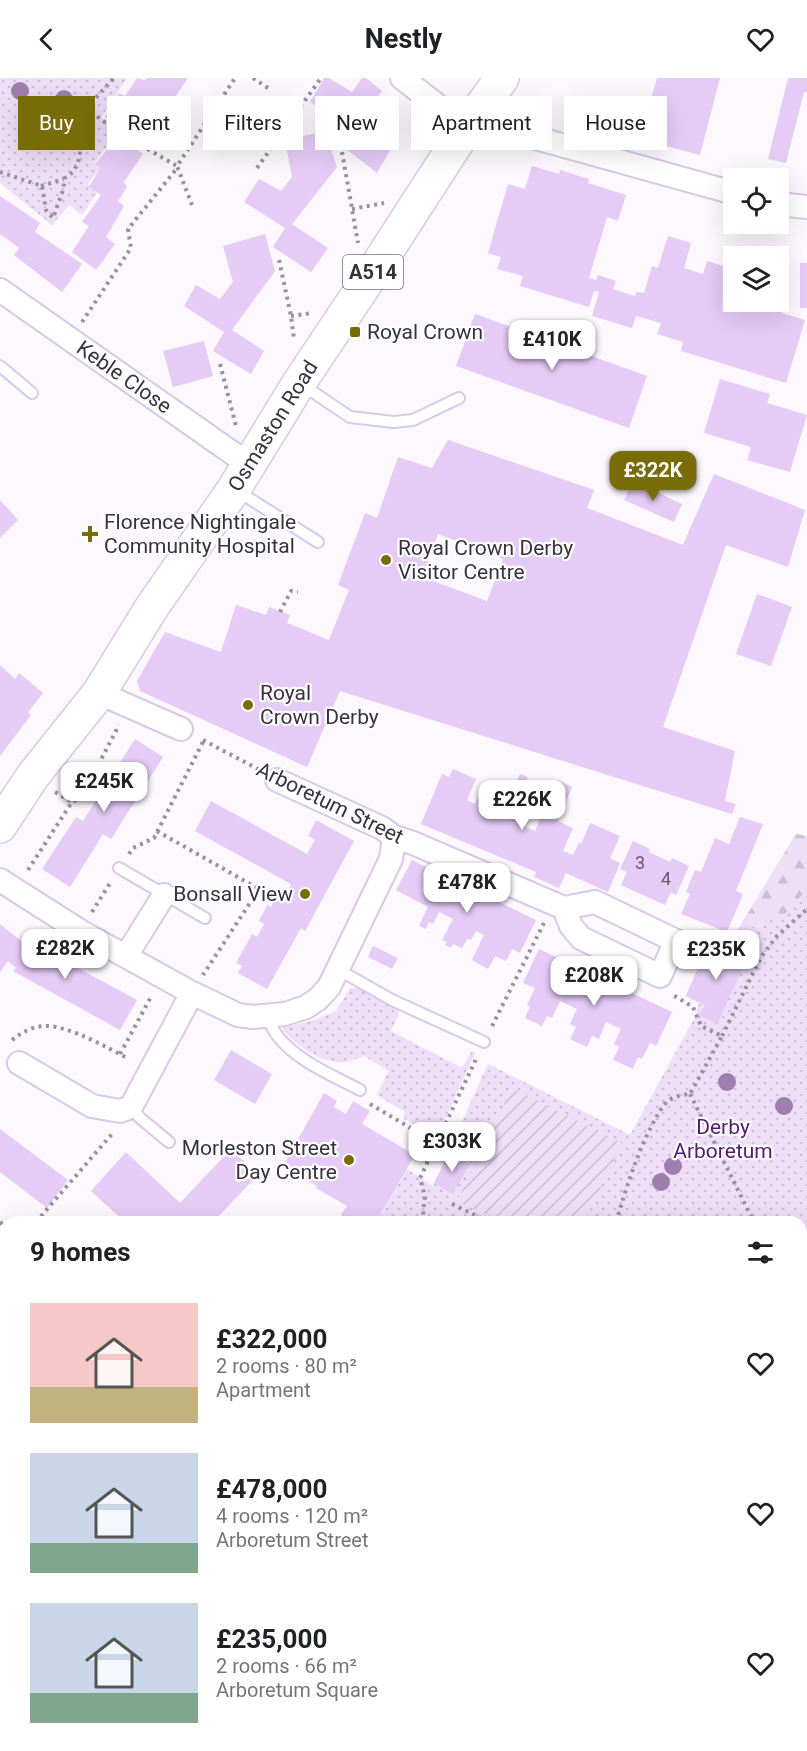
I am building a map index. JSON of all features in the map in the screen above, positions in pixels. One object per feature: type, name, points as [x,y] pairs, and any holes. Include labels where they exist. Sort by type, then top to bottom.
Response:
[{"type":"main road","name":"Osmaston Road","points":[[489,96],[501,79]]},
{"type":"main road","name":"Osmaston Road","points":[[0,826],[32,777],[99,693],[152,607],[241,476],[299,382],[452,150]]},
{"type":"street","points":[[402,78],[425,96]]},
{"type":"street","points":[[552,142],[723,190]]},
{"type":"street","points":[[789,205],[807,207]]},
{"type":"street","name":"Keble Close","points":[[0,290],[70,340],[241,476]]},
{"type":"street","points":[[99,693],[181,729]]},
{"type":"street","name":"Arboretum Street","points":[[277,780],[382,828],[394,837],[564,908]]},
{"type":"street","points":[[7,884],[80,931],[192,993],[238,1015],[267,1017],[306,1007],[318,999],[329,987],[391,859],[394,837]]},
{"type":"street","points":[[126,956],[164,895]]},
{"type":"street","points":[[595,902],[676,941],[660,976],[581,938],[571,926],[564,908],[595,902]]},
{"type":"street","points":[[19,1063],[92,1106],[125,1109],[152,1070],[192,993]]},
{"type":"lane","points":[[0,366],[32,393]]},
{"type":"lane","points":[[299,382],[350,417],[394,422],[413,420],[459,398]]},
{"type":"lane","points":[[241,476],[318,542]]},
{"type":"lane","points":[[119,868],[205,918]]},
{"type":"lane","points":[[339,970],[392,1000],[484,1042]]},
{"type":"lane","points":[[267,1017],[275,1033],[287,1047],[360,1090]]},
{"type":"lane","points":[[125,1109],[140,1118],[169,1142]]},
{"type":"path","points":[[95,99],[114,78]]},
{"type":"path","points":[[70,340],[131,248],[128,229],[177,166],[235,78]]},
{"type":"path","points":[[253,78],[268,88]]},
{"type":"path","points":[[257,168],[321,78]]},
{"type":"path","points":[[95,115],[118,132],[177,166],[192,205]]},
{"type":"path","points":[[0,173],[41,186],[65,178],[73,172],[81,150]]},
{"type":"path","points":[[342,152],[352,209]]},
{"type":"path","points":[[41,186],[46,210],[53,219],[65,178]]},
{"type":"path","points":[[279,260],[291,316]]},
{"type":"path","points":[[220,364],[230,407]]},
{"type":"path","points":[[280,612],[291,591],[298,592]]},
{"type":"path","points":[[7,884],[72,802],[82,796],[130,706]]},
{"type":"path","name":"Arboretum Street","points":[[181,729],[277,780]]},
{"type":"path","points":[[80,931],[133,848],[154,838],[204,740]]},
{"type":"path","points":[[690,1095],[761,957],[777,936],[807,909]]},
{"type":"path","points":[[120,1054],[163,976]]},
{"type":"path","points":[[660,976],[668,992],[693,1007],[701,1026],[722,1036]]},
{"type":"path","points":[[9,1042],[27,1030],[48,1026],[81,1035],[152,1070]]},
{"type":"path","points":[[360,1090],[366,1101],[436,1143]]},
{"type":"path","points":[[618,1216],[642,1143],[659,1112],[669,1100],[680,1095],[690,1095]]},
{"type":"path","points":[[690,1095],[751,1216]]},
{"type":"path","points":[[41,1216],[116,1129],[125,1109]]},
{"type":"path","points":[[420,1178],[425,1197],[424,1216]]},
{"type":"path","points":[[452,1204],[477,1216]]},
{"type":"green space","points":[[0,78],[127,78],[115,96],[107,96],[107,109],[101,118],[107,123],[107,146],[94,163],[100,168],[88,184],[97,193],[82,215],[69,205],[52,225],[0,183]]},
{"type":"green space","name":"Derby Arboretum","points":[[796,834],[807,836],[807,1216],[380,1216],[407,1169],[433,1186],[488,1064],[630,1135],[696,1015],[699,1003],[686,996],[707,947],[726,956],[730,943]]},
{"type":"green space","points":[[796,834],[807,836],[807,889],[785,914],[759,923],[730,943]]},
{"type":"green space","points":[[350,988],[363,989],[397,1007],[399,1014],[391,1031],[462,1068],[472,1051],[475,1053],[441,1128],[422,1130],[403,1118],[405,1112],[377,1095],[389,1071],[364,1056],[345,1062],[319,1057],[301,1047],[282,1028],[314,1020],[336,1011]]},
{"type":"green space","points":[[512,1088],[622,1143],[587,1216],[489,1216],[457,1201]]},
{"type":"building","points":[[137,78],[145,80],[147,78],[188,78],[176,96],[125,96]]},
{"type":"building","points":[[324,78],[329,78],[352,92],[362,78],[366,78],[382,91],[379,96],[315,96],[315,105],[310,102]]},
{"type":"building","points":[[657,78],[720,78],[700,155],[667,146],[667,96],[652,96]]},
{"type":"building","points":[[788,78],[807,78],[807,92],[804,92],[786,163],[768,159]]},
{"type":"building","points":[[315,133],[315,150],[331,150],[337,167],[292,224],[328,248],[311,272],[273,247],[285,228],[244,202],[259,179],[281,191],[292,177],[287,150],[303,150],[303,136]]},
{"type":"building","points":[[107,149],[137,150],[143,154],[124,182],[127,187],[118,201],[124,206],[106,237],[115,244],[96,270],[72,252],[89,226],[82,222],[101,195],[89,187],[100,168],[95,164]]},
{"type":"building","points":[[347,150],[390,150],[377,173]]},
{"type":"building","points":[[532,166],[559,174],[560,170],[589,179],[588,183],[626,195],[618,221],[607,217],[589,278],[596,280],[598,275],[616,281],[613,289],[635,296],[636,292],[644,293],[652,266],[658,268],[668,236],[691,243],[684,268],[703,274],[707,261],[723,266],[723,312],[782,312],[805,320],[786,383],[681,351],[683,342],[657,334],[661,323],[636,316],[632,328],[592,316],[599,292],[594,291],[589,307],[520,286],[523,276],[497,269],[501,257],[488,253],[508,184],[525,189]]},
{"type":"building","points":[[0,196],[40,223],[35,232],[82,264],[62,292],[14,255],[19,248],[0,234]]},
{"type":"building","points":[[265,234],[275,271],[232,330],[264,351],[251,374],[213,351],[224,332],[184,306],[196,285],[220,299],[233,282],[223,246]]},
{"type":"building","points":[[800,263],[807,263],[807,308],[800,308]]},
{"type":"building","points":[[475,314],[647,376],[629,428],[456,366]]},
{"type":"building","points":[[204,341],[213,376],[173,387],[163,351]]},
{"type":"building","points":[[720,379],[770,394],[767,403],[807,415],[790,472],[747,460],[751,447],[704,433]]},
{"type":"building","points":[[448,440],[594,490],[587,508],[683,545],[714,474],[805,510],[788,567],[726,545],[663,727],[735,751],[725,801],[736,804],[732,814],[340,691],[307,767],[140,691],[137,681],[165,632],[221,652],[236,605],[266,615],[269,607],[290,615],[287,623],[329,640],[349,590],[338,585],[365,513],[377,518],[398,457],[432,468]],"holes":[[[438,534],[503,559],[487,601],[422,577]]]},
{"type":"building","points":[[633,481],[682,504],[674,522],[624,500]]},
{"type":"building","points":[[0,500],[18,520],[0,538]]},
{"type":"building","points":[[757,594],[792,607],[771,666],[736,654]]},
{"type":"building","points":[[0,665],[15,679],[19,673],[43,693],[28,712],[31,715],[0,756]]},
{"type":"building","points":[[135,739],[163,757],[111,839],[103,834],[70,887],[42,869],[76,817],[83,821]]},
{"type":"building","points":[[453,769],[476,779],[467,800],[475,804],[485,781],[505,789],[495,813],[502,816],[520,774],[528,777],[520,795],[526,798],[518,815],[526,818],[523,826],[535,831],[557,780],[572,787],[558,821],[573,828],[563,851],[573,855],[579,842],[581,844],[590,823],[620,836],[610,858],[620,863],[608,892],[566,873],[559,888],[534,877],[536,872],[421,824],[442,774],[449,777]]},
{"type":"building","name":"Bonsall View","points":[[211,801],[307,854],[315,840],[308,836],[316,820],[354,841],[305,931],[301,928],[267,989],[238,973],[242,966],[236,963],[252,934],[257,937],[264,924],[259,921],[267,905],[271,907],[278,893],[285,896],[291,884],[195,831]]},
{"type":"building","points":[[740,817],[763,824],[736,891],[743,894],[727,932],[681,914],[690,894],[686,892],[695,870],[701,872],[715,838],[729,844]]},
{"type":"building","points":[[633,841],[670,862],[672,858],[689,866],[676,895],[671,892],[665,905],[621,885],[627,872],[620,869]]},
{"type":"building","points":[[412,860],[536,920],[520,953],[512,949],[506,961],[495,956],[488,969],[472,960],[484,935],[476,931],[471,940],[467,939],[462,948],[453,944],[451,948],[445,945],[447,942],[442,940],[453,919],[439,912],[433,924],[429,922],[426,929],[419,926],[428,907],[396,890]]},
{"type":"building","points":[[0,924],[24,943],[28,945],[30,942],[137,1000],[120,1030],[13,971],[16,968],[8,961],[0,972]]},
{"type":"building","points":[[373,946],[398,958],[392,969],[368,957]]},
{"type":"building","points":[[707,947],[726,956],[730,948],[748,956],[717,1024],[699,1015],[705,1005],[686,996]]},
{"type":"building","points":[[539,949],[672,1012],[656,1046],[650,1043],[642,1059],[638,1057],[633,1069],[613,1060],[619,1047],[614,1044],[621,1029],[606,1022],[599,1039],[592,1036],[587,1047],[570,1039],[576,1027],[570,1024],[577,1009],[560,1001],[552,1018],[547,1016],[542,1026],[525,1018],[530,1007],[527,1005],[535,988],[523,983]]},
{"type":"building","points":[[231,1050],[272,1074],[255,1104],[214,1080]]},
{"type":"building","name":"Morleston Street Day Centre","points":[[324,1093],[337,1101],[334,1107],[346,1114],[353,1101],[370,1111],[362,1124],[415,1155],[379,1216],[343,1216],[341,1215],[347,1206],[283,1166]]},
{"type":"building","points":[[0,1129],[68,1180],[47,1208],[0,1172]]},
{"type":"building","points":[[231,1149],[258,1175],[219,1216],[118,1216],[91,1191],[126,1152],[180,1203]]},
{"type":"building","points":[[450,1153],[470,1164],[453,1194],[434,1183]]},
{"type":"place","name":"Royal Crown","points":[[355,332]]},
{"type":"place","name":"Florence Nightingale Community Hospital","points":[[90,534]]},
{"type":"place","name":"Royal Crown Derby Visitor Centre","points":[[386,560]]},
{"type":"place","name":"Royal Crown Derby","points":[[248,705]]},
{"type":"place","name":"Bonsall View","points":[[305,894]]},
{"type":"place","name":"Morleston Street Day Centre","points":[[349,1160]]}]
